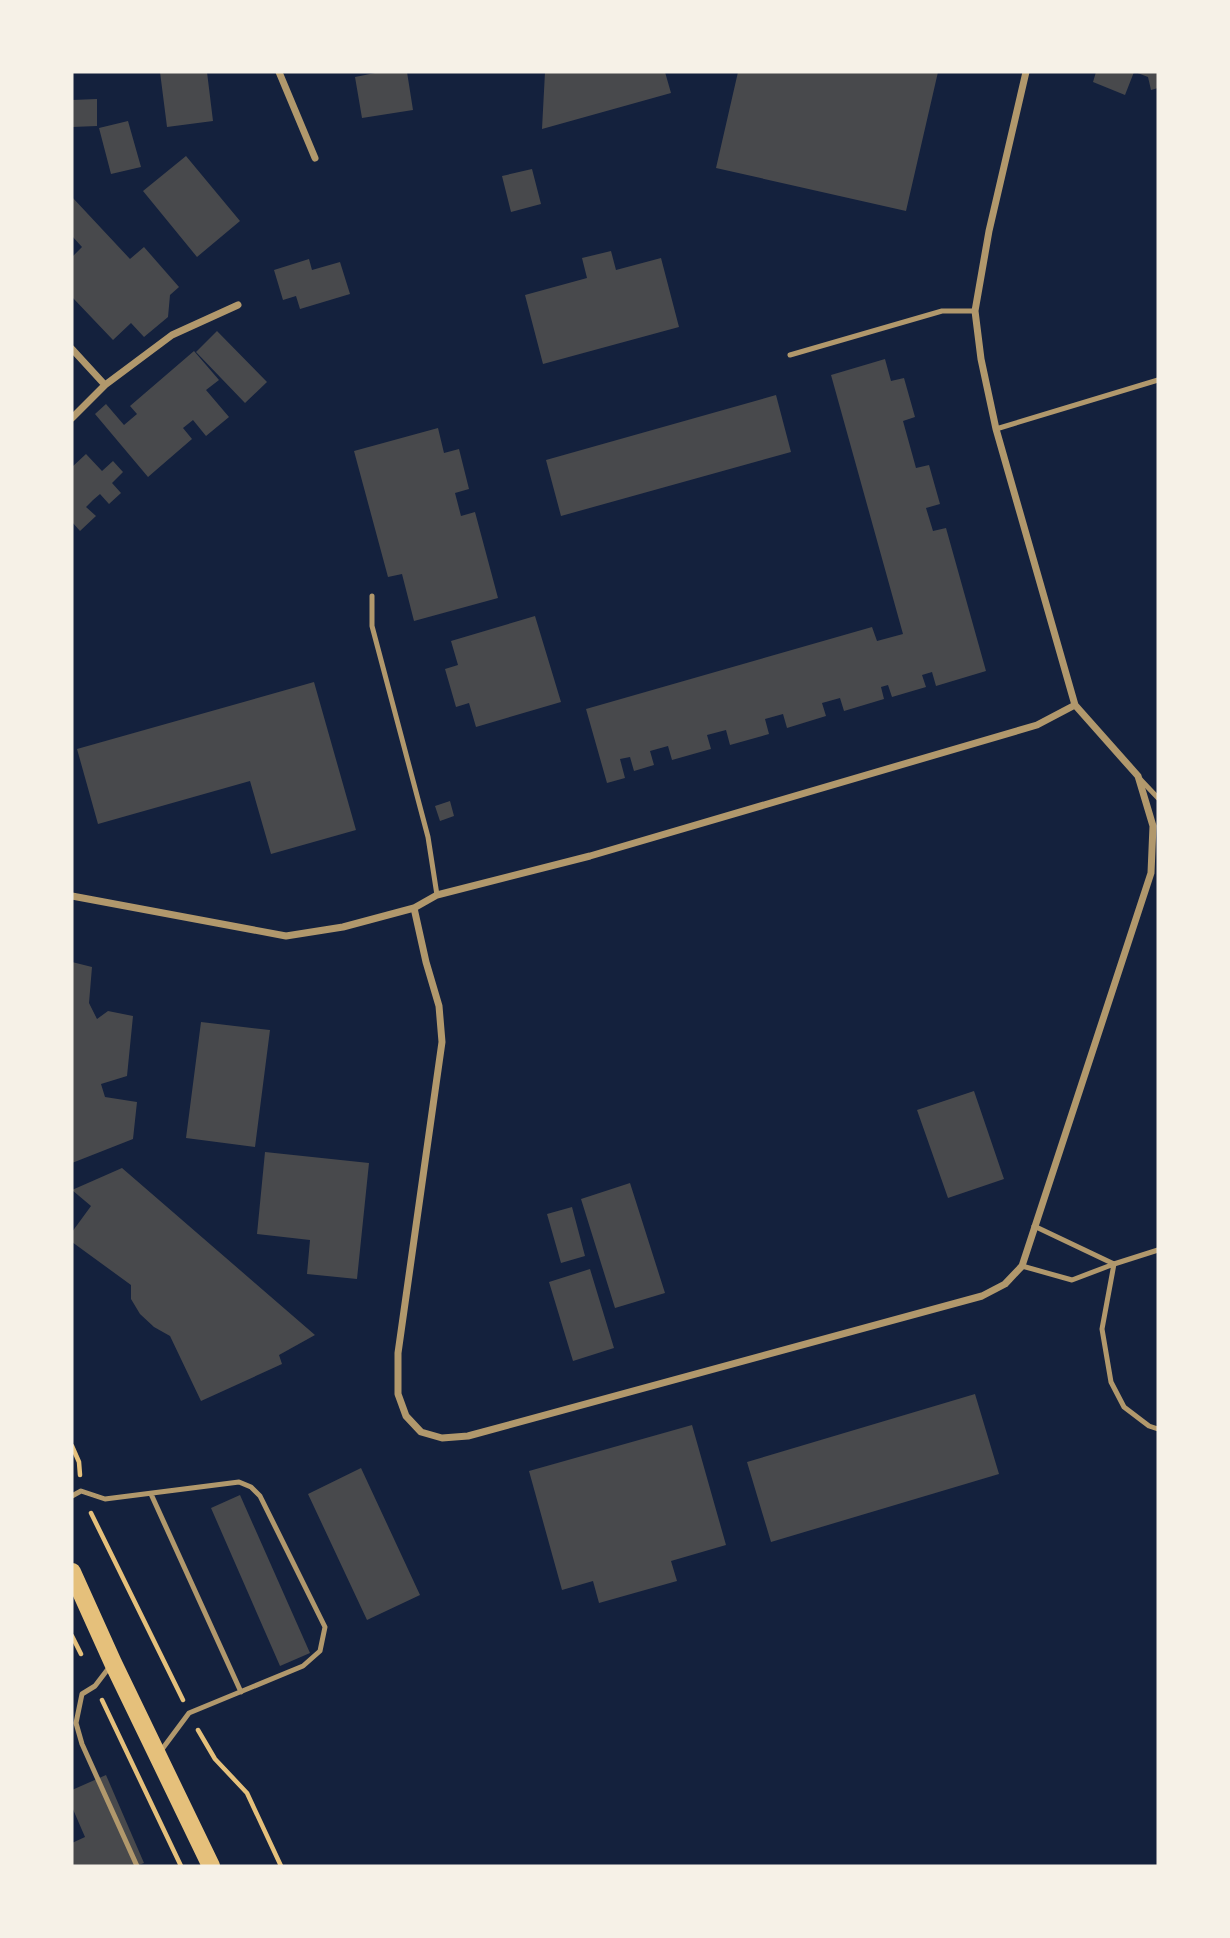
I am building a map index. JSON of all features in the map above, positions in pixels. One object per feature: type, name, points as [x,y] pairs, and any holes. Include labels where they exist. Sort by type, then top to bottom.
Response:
[{"type":"main road","points":[[72,1572],[211,1866]]},
{"type":"street","points":[[279,72],[315,158]]},
{"type":"street","points":[[414,908],[439,1006],[442,1042],[398,1353],[398,1394],[406,1416],[421,1432],[442,1438],[468,1436],[982,1296],[1005,1284],[1022,1266],[1151,873],[1153,826],[1138,776],[1075,705],[996,429],[981,359],[975,312],[989,231],[1026,72]]},
{"type":"street","points":[[72,418],[105,385],[172,335],[239,305]]},
{"type":"street","points":[[72,349],[105,385]]},
{"type":"street","points":[[72,896],[286,936],[343,927],[414,908],[437,895],[590,856],[1037,725],[1075,705]]},
{"type":"lane","points":[[790,355],[942,312],[975,312]]},
{"type":"lane","points":[[996,429],[1158,380]]},
{"type":"lane","points":[[372,596],[372,626],[428,837],[437,895]]},
{"type":"lane","points":[[1138,776],[1158,799]]},
{"type":"lane","points":[[1034,1226],[1114,1264]]},
{"type":"lane","points":[[1022,1266],[1072,1280],[1158,1250]]},
{"type":"lane","points":[[1114,1264],[1102,1329],[1111,1382],[1124,1407],[1149,1426],[1158,1429]]},
{"type":"lane","points":[[72,1496],[81,1491],[105,1499],[239,1482],[251,1487],[260,1496],[325,1628],[320,1651],[303,1666],[189,1713],[158,1754]]},
{"type":"lane","points":[[151,1494],[241,1692]]},
{"type":"lane","points":[[113,1663],[95,1686],[82,1694],[76,1723],[82,1744],[137,1866]]},
{"type":"path","points":[[72,1446],[79,1462]]},
{"type":"path","points":[[91,1513],[189,1713],[215,1759],[247,1793],[281,1866]]},
{"type":"path","points":[[72,1636],[79,1650]]},
{"type":"path","points":[[111,1720],[181,1866]]},
{"type":"building","points":[[160,72],[207,72],[213,121],[167,127]]},
{"type":"building","points":[[380,72],[407,72],[413,110],[362,118],[355,77]]},
{"type":"building","points":[[545,72],[665,72],[671,93],[542,129]]},
{"type":"building","points":[[738,72],[938,72],[906,211],[716,168]]},
{"type":"building","points":[[1096,72],[1134,72],[1125,95],[1093,82]]},
{"type":"building","points":[[1135,72],[1158,72],[1158,88],[1151,90],[1148,77]]},
{"type":"building","points":[[97,99],[97,126],[72,127],[72,100]]},
{"type":"building","points":[[128,121],[141,167],[111,174],[99,128]]},
{"type":"building","points":[[186,156],[240,221],[197,257],[143,191]]},
{"type":"building","points":[[532,169],[541,204],[511,212],[502,176]]},
{"type":"building","points":[[72,197],[130,259],[144,247],[179,287],[170,295],[168,317],[144,337],[131,323],[113,340],[72,297],[72,257],[82,247],[72,236]]},
{"type":"building","points":[[611,251],[616,270],[661,258],[679,327],[543,364],[525,295],[587,278],[582,258]]},
{"type":"building","points":[[309,259],[312,270],[340,262],[350,294],[300,309],[296,296],[283,300],[274,270]]},
{"type":"building","points":[[217,331],[267,382],[245,403],[196,352]]},
{"type":"building","points":[[194,351],[219,380],[206,390],[229,417],[206,436],[193,420],[183,428],[192,439],[148,477],[95,414],[106,404],[124,425],[137,414],[130,406]]},
{"type":"building","points":[[885,359],[891,381],[904,378],[915,417],[903,421],[916,468],[929,465],[940,504],[926,508],[933,531],[946,528],[986,671],[936,686],[932,672],[922,675],[926,687],[892,697],[888,685],[881,687],[884,699],[844,711],[840,698],[822,703],[826,716],[787,728],[783,714],[765,719],[769,734],[730,745],[726,730],[707,735],[711,749],[672,760],[668,746],[650,751],[654,765],[634,771],[630,757],[620,759],[625,778],[607,783],[586,709],[872,627],[877,641],[903,634],[831,375]]},
{"type":"building","points":[[776,395],[791,452],[561,516],[546,460]]},
{"type":"building","points":[[438,428],[444,453],[459,449],[469,489],[455,493],[461,516],[475,512],[498,598],[414,621],[402,574],[388,577],[354,451]]},
{"type":"building","points":[[86,454],[102,471],[113,461],[123,472],[112,483],[121,493],[109,504],[100,494],[93,500],[86,507],[96,516],[80,531],[72,522],[72,467]]},
{"type":"building","points":[[535,616],[561,702],[476,727],[469,703],[456,707],[445,669],[458,665],[451,641]]},
{"type":"building","points":[[314,682],[356,830],[271,854],[250,781],[98,824],[77,749]]},
{"type":"building","points":[[450,801],[454,816],[440,821],[435,806]]},
{"type":"building","points":[[72,962],[92,967],[89,1003],[97,1019],[108,1011],[133,1016],[127,1076],[101,1084],[105,1097],[137,1102],[133,1139],[72,1163]]},
{"type":"building","points":[[201,1022],[270,1030],[255,1147],[186,1138]]},
{"type":"building","points":[[974,1091],[1004,1179],[948,1198],[917,1110]]},
{"type":"building","points":[[265,1152],[369,1163],[357,1279],[307,1274],[310,1240],[257,1234]]},
{"type":"building","points":[[122,1168],[315,1335],[279,1355],[282,1364],[201,1401],[170,1336],[154,1327],[140,1314],[131,1299],[131,1285],[72,1242],[72,1232],[91,1206],[72,1190]]},
{"type":"building","points":[[630,1183],[665,1293],[615,1308],[581,1199]]},
{"type":"building","points":[[572,1207],[585,1256],[561,1263],[547,1214]]},
{"type":"building","points":[[590,1269],[614,1348],[573,1361],[549,1282]]},
{"type":"building","points":[[975,1394],[999,1474],[771,1542],[747,1462]]},
{"type":"building","points":[[692,1425],[726,1545],[671,1561],[677,1581],[599,1603],[593,1581],[562,1590],[529,1471]]},
{"type":"building","points":[[361,1468],[420,1595],[367,1620],[308,1494]]},
{"type":"building","points":[[240,1495],[310,1653],[280,1666],[211,1508]]},
{"type":"building","points":[[106,1775],[144,1863],[136,1866],[72,1866],[72,1843],[85,1837],[72,1807],[72,1790]]}]
